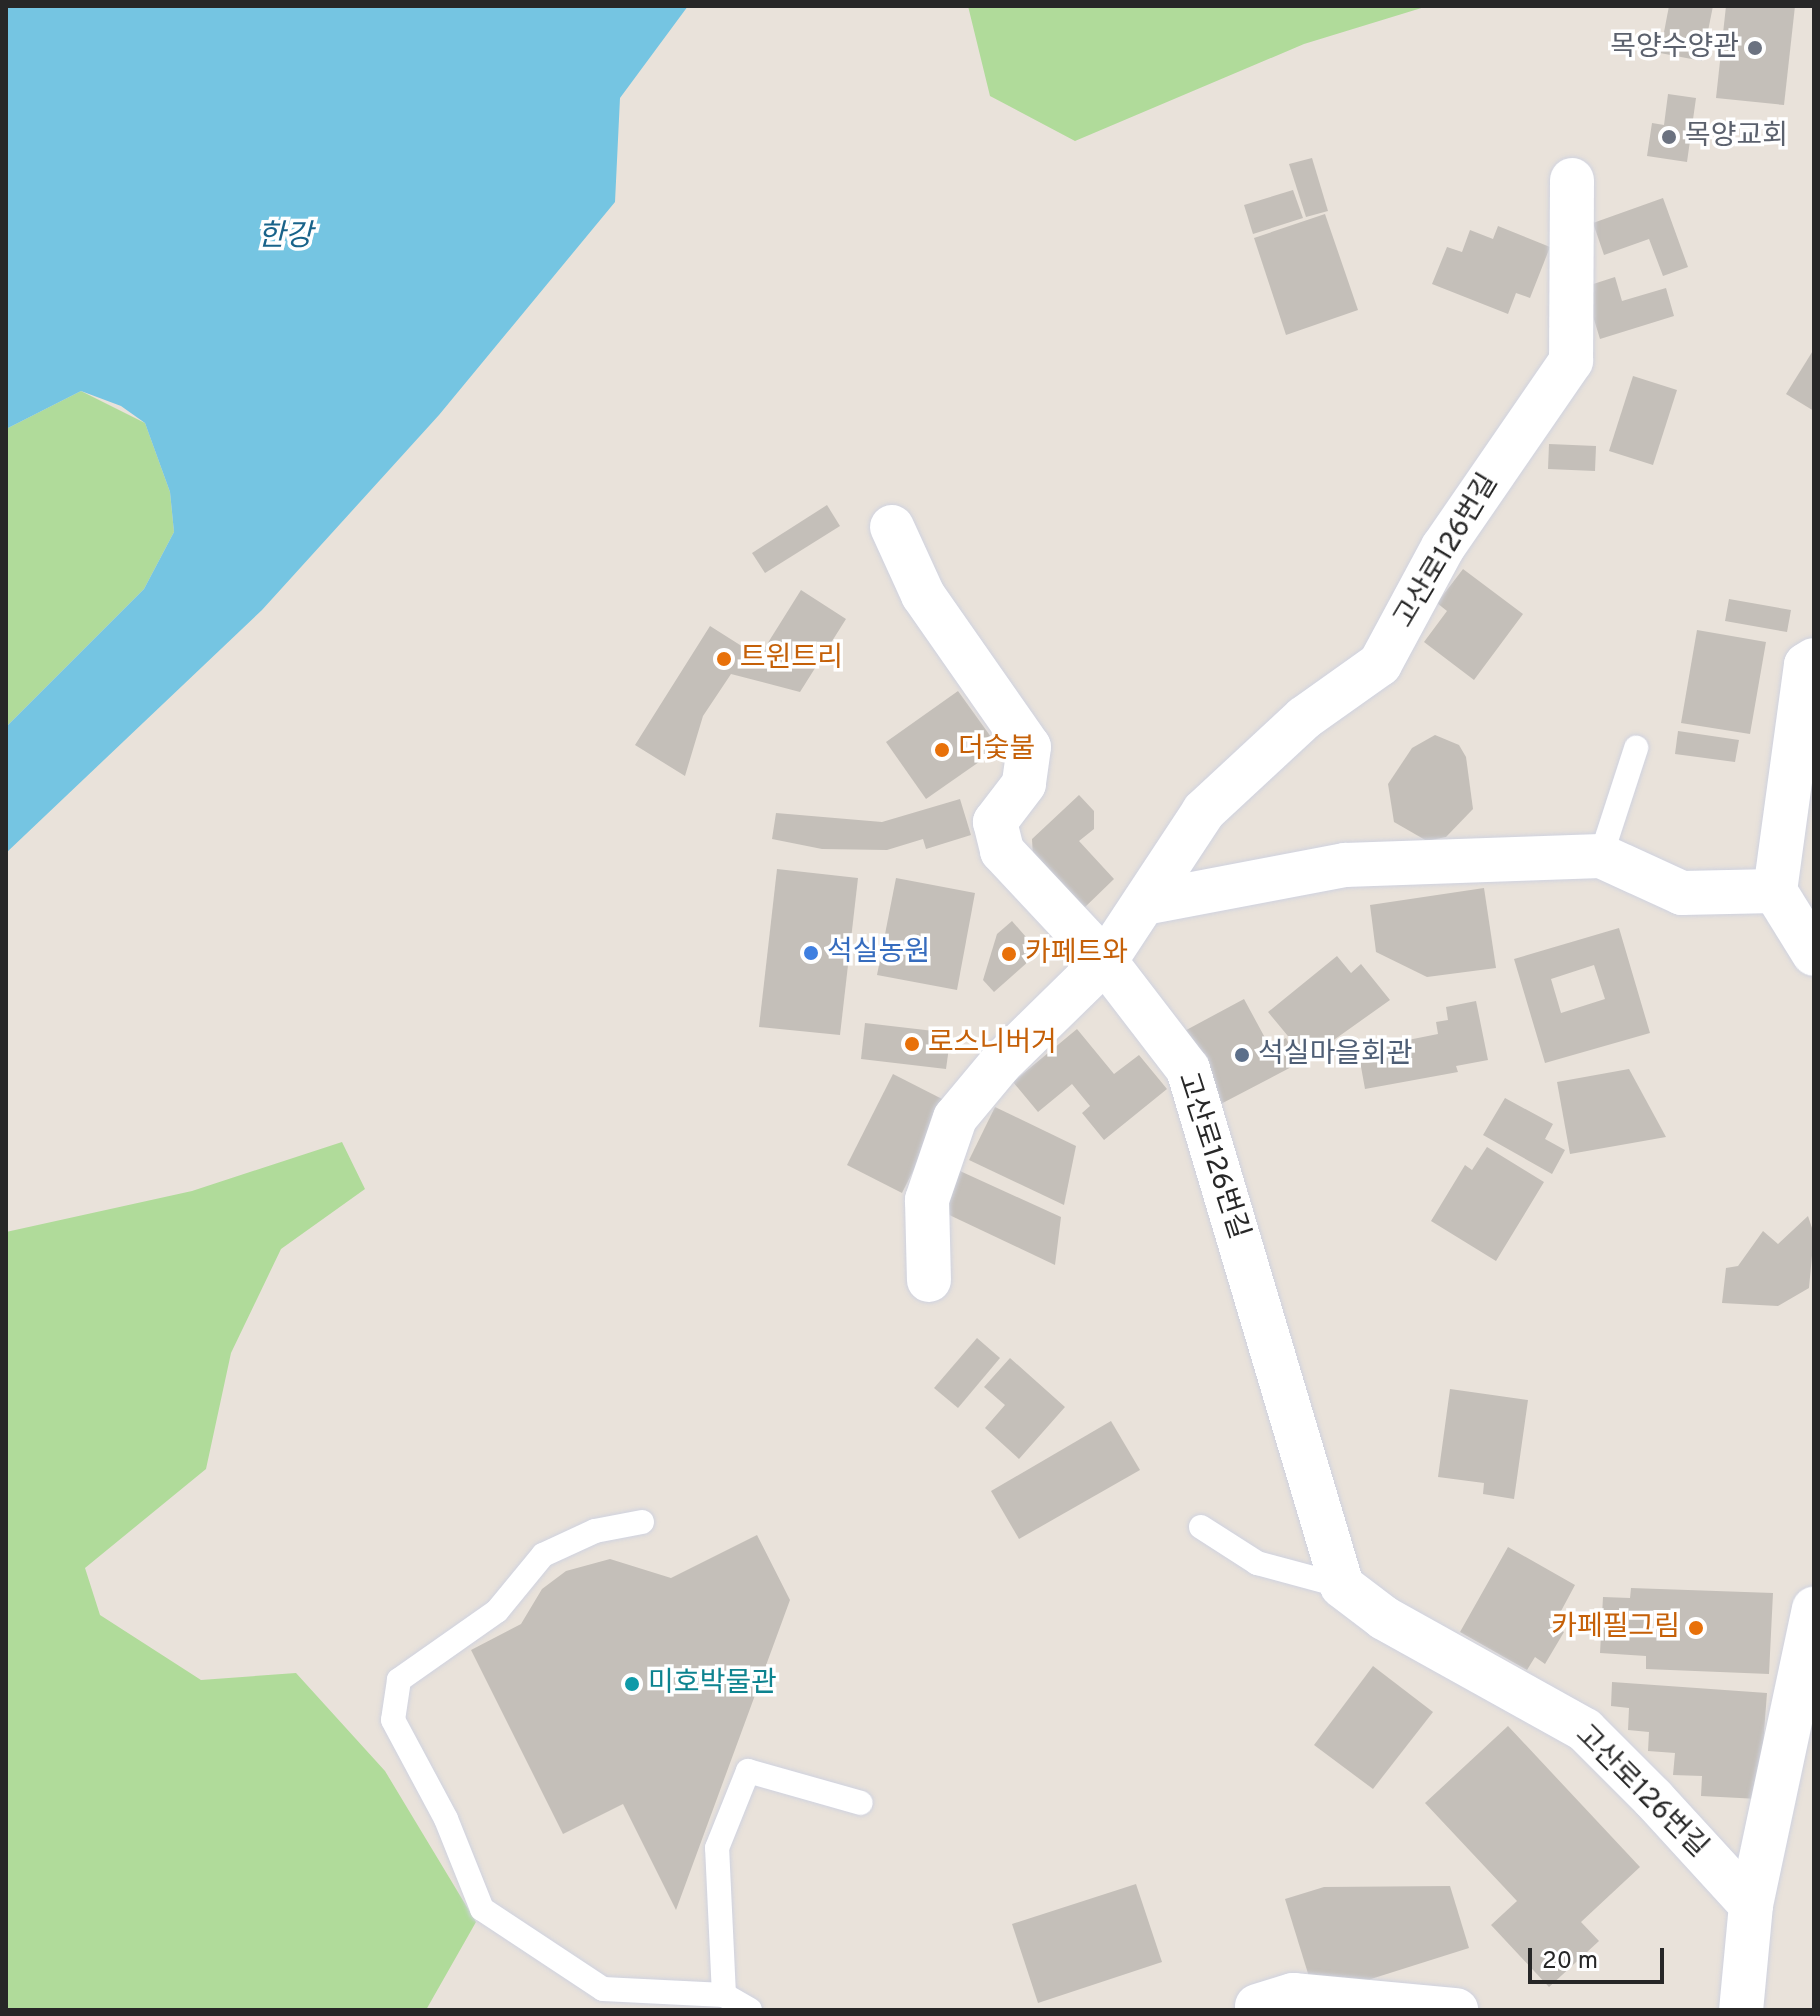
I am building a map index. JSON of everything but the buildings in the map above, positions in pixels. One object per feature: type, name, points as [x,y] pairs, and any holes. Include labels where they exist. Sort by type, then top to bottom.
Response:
[{"type":"street","name":"고산로126번길","points":[[1572,180],[1571,361],[1443,547],[1380,664],[1304,718],[1204,811],[1105,961],[1188,1069],[1342,1586],[1384,1618],[1585,1730],[1751,1905]]},
{"type":"street","points":[[892,527],[923,595],[1029,747],[1024,784],[995,822],[1002,851],[1105,961],[1000,1064],[955,1118],[927,1200],[929,1280]]},
{"type":"street","points":[[1814,660],[1806,665],[1775,891],[1814,954]]},
{"type":"street","points":[[1145,903],[1345,865],[1601,856],[1682,893],[1775,891]]},
{"type":"street","points":[[1741,2010],[1751,1905],[1814,1609]]},
{"type":"street","points":[[1253,2008],[1293,1995],[1456,2010]]},
{"type":"lane","points":[[1601,856],[1636,748]]},
{"type":"lane","points":[[642,1522],[595,1531],[543,1555],[497,1611],[399,1680],[393,1720],[446,1819],[482,1909],[603,1989],[724,1995],[750,2010]]},
{"type":"lane","points":[[1201,1527],[1257,1563],[1342,1586]]},
{"type":"lane","points":[[724,1995],[717,1848],[748,1771],[861,1803]]},
{"type":"green space","points":[[968,6],[1428,6],[1304,44],[1075,141],[990,96]]},
{"type":"green space","points":[[81,391],[145,423],[170,492],[174,532],[144,589],[6,727],[6,429]]},
{"type":"green space","points":[[342,1142],[365,1189],[281,1249],[231,1353],[206,1469],[85,1568],[100,1615],[201,1680],[296,1673],[385,1771],[476,1922],[426,2010],[6,2010],[6,1232],[192,1191]]},
{"type":"water","name":"한강","points":[[6,6],[688,6],[620,98],[615,202],[439,415],[262,610],[6,853],[6,727],[144,589],[174,532],[170,492],[145,423],[121,406],[81,391],[6,429]]},
{"type":"place","name":"목양수양관","points":[[1755,48]]},
{"type":"place","name":"목양교회","points":[[1669,137]]},
{"type":"place","name":"트윈트리","points":[[724,659]]},
{"type":"place","name":"더숯불","points":[[942,750]]},
{"type":"place","name":"석실농원","points":[[811,953]]},
{"type":"place","name":"카페트와","points":[[1009,954]]},
{"type":"place","name":"로스니버거","points":[[912,1044]]},
{"type":"place","name":"석실마을회관","points":[[1242,1055]]},
{"type":"place","name":"카페필그림","points":[[1696,1628]]},
{"type":"place","name":"미호박물관","points":[[632,1684]]}]
